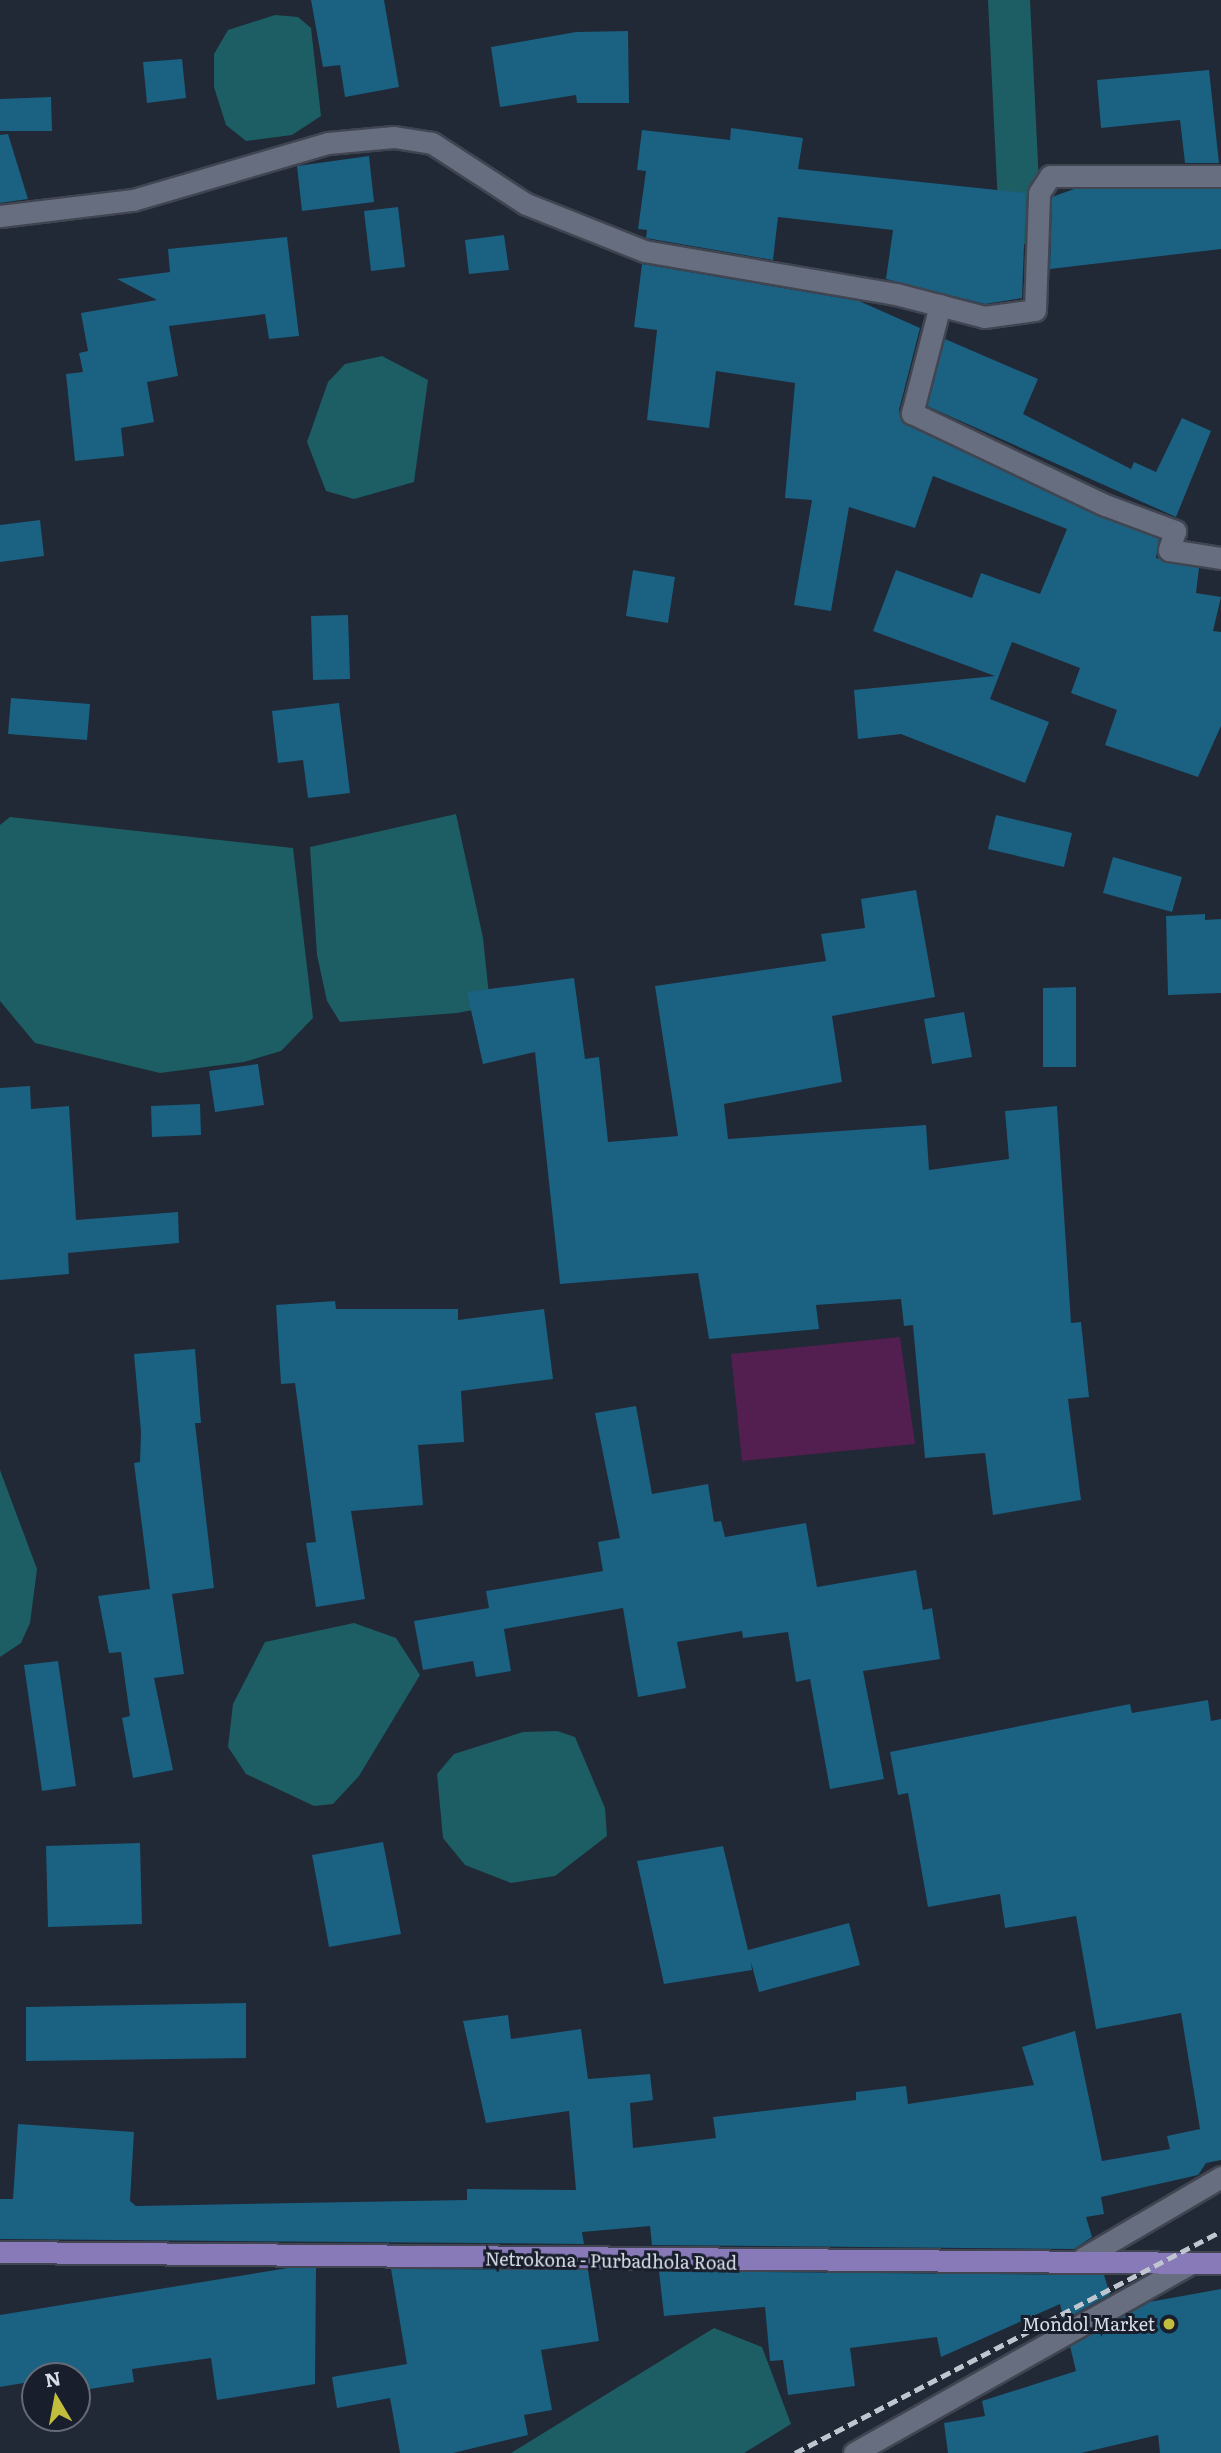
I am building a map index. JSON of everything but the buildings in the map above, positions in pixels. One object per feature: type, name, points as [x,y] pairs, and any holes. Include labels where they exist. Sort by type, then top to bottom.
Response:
[{"type":"main road","name":"Netrokona - Purbadhola Road","points":[[0,2252],[712,2263],[1083,2258],[1221,2263]]},
{"type":"street","points":[[0,216],[133,200],[328,143],[394,137],[432,143],[526,204],[590,235],[644,251],[940,305],[984,317],[1035,310],[1040,192],[1051,176],[1221,176]]},
{"type":"street","points":[[940,305],[912,413],[1105,505],[1175,531],[1168,550],[1221,558]]},
{"type":"street","points":[[1083,2258],[1221,2177]]},
{"type":"street","points":[[854,2453],[1191,2263]]},
{"type":"shaded area","points":[[275,15],[298,17],[311,28],[321,116],[292,135],[246,141],[226,125],[214,87],[214,54],[228,30]]},
{"type":"shaded area","points":[[382,356],[428,380],[414,482],[354,499],[326,491],[307,442],[328,382],[345,364]]},
{"type":"shaded area","points":[[456,814],[483,938],[489,995],[473,1010],[457,1013],[340,1022],[327,1001],[317,955],[310,847]]},
{"type":"shaded area","points":[[10,817],[293,848],[313,1018],[281,1051],[244,1062],[160,1073],[35,1043],[0,1001],[0,825]]},
{"type":"shaded area","points":[[900,1337],[915,1444],[742,1461],[731,1354]]},
{"type":"shaded area","points":[[0,1470],[37,1569],[30,1623],[21,1643],[0,1657]]},
{"type":"shaded area","points":[[354,1623],[396,1638],[420,1675],[359,1776],[333,1804],[314,1806],[246,1774],[228,1747],[233,1704],[265,1642]]},
{"type":"shaded area","points":[[557,1731],[575,1737],[605,1808],[607,1836],[555,1876],[511,1883],[465,1865],[443,1838],[437,1774],[454,1754],[523,1732]]},
{"type":"shaded area","points":[[714,2328],[762,2347],[791,2424],[744,2453],[511,2453]]},
{"type":"waterway","points":[[1009,0],[1020,224]]},
{"type":"railway","points":[[795,2453],[1221,2231]]},
{"type":"place","name":"Mondol Market","points":[[1169,2324]]}]
